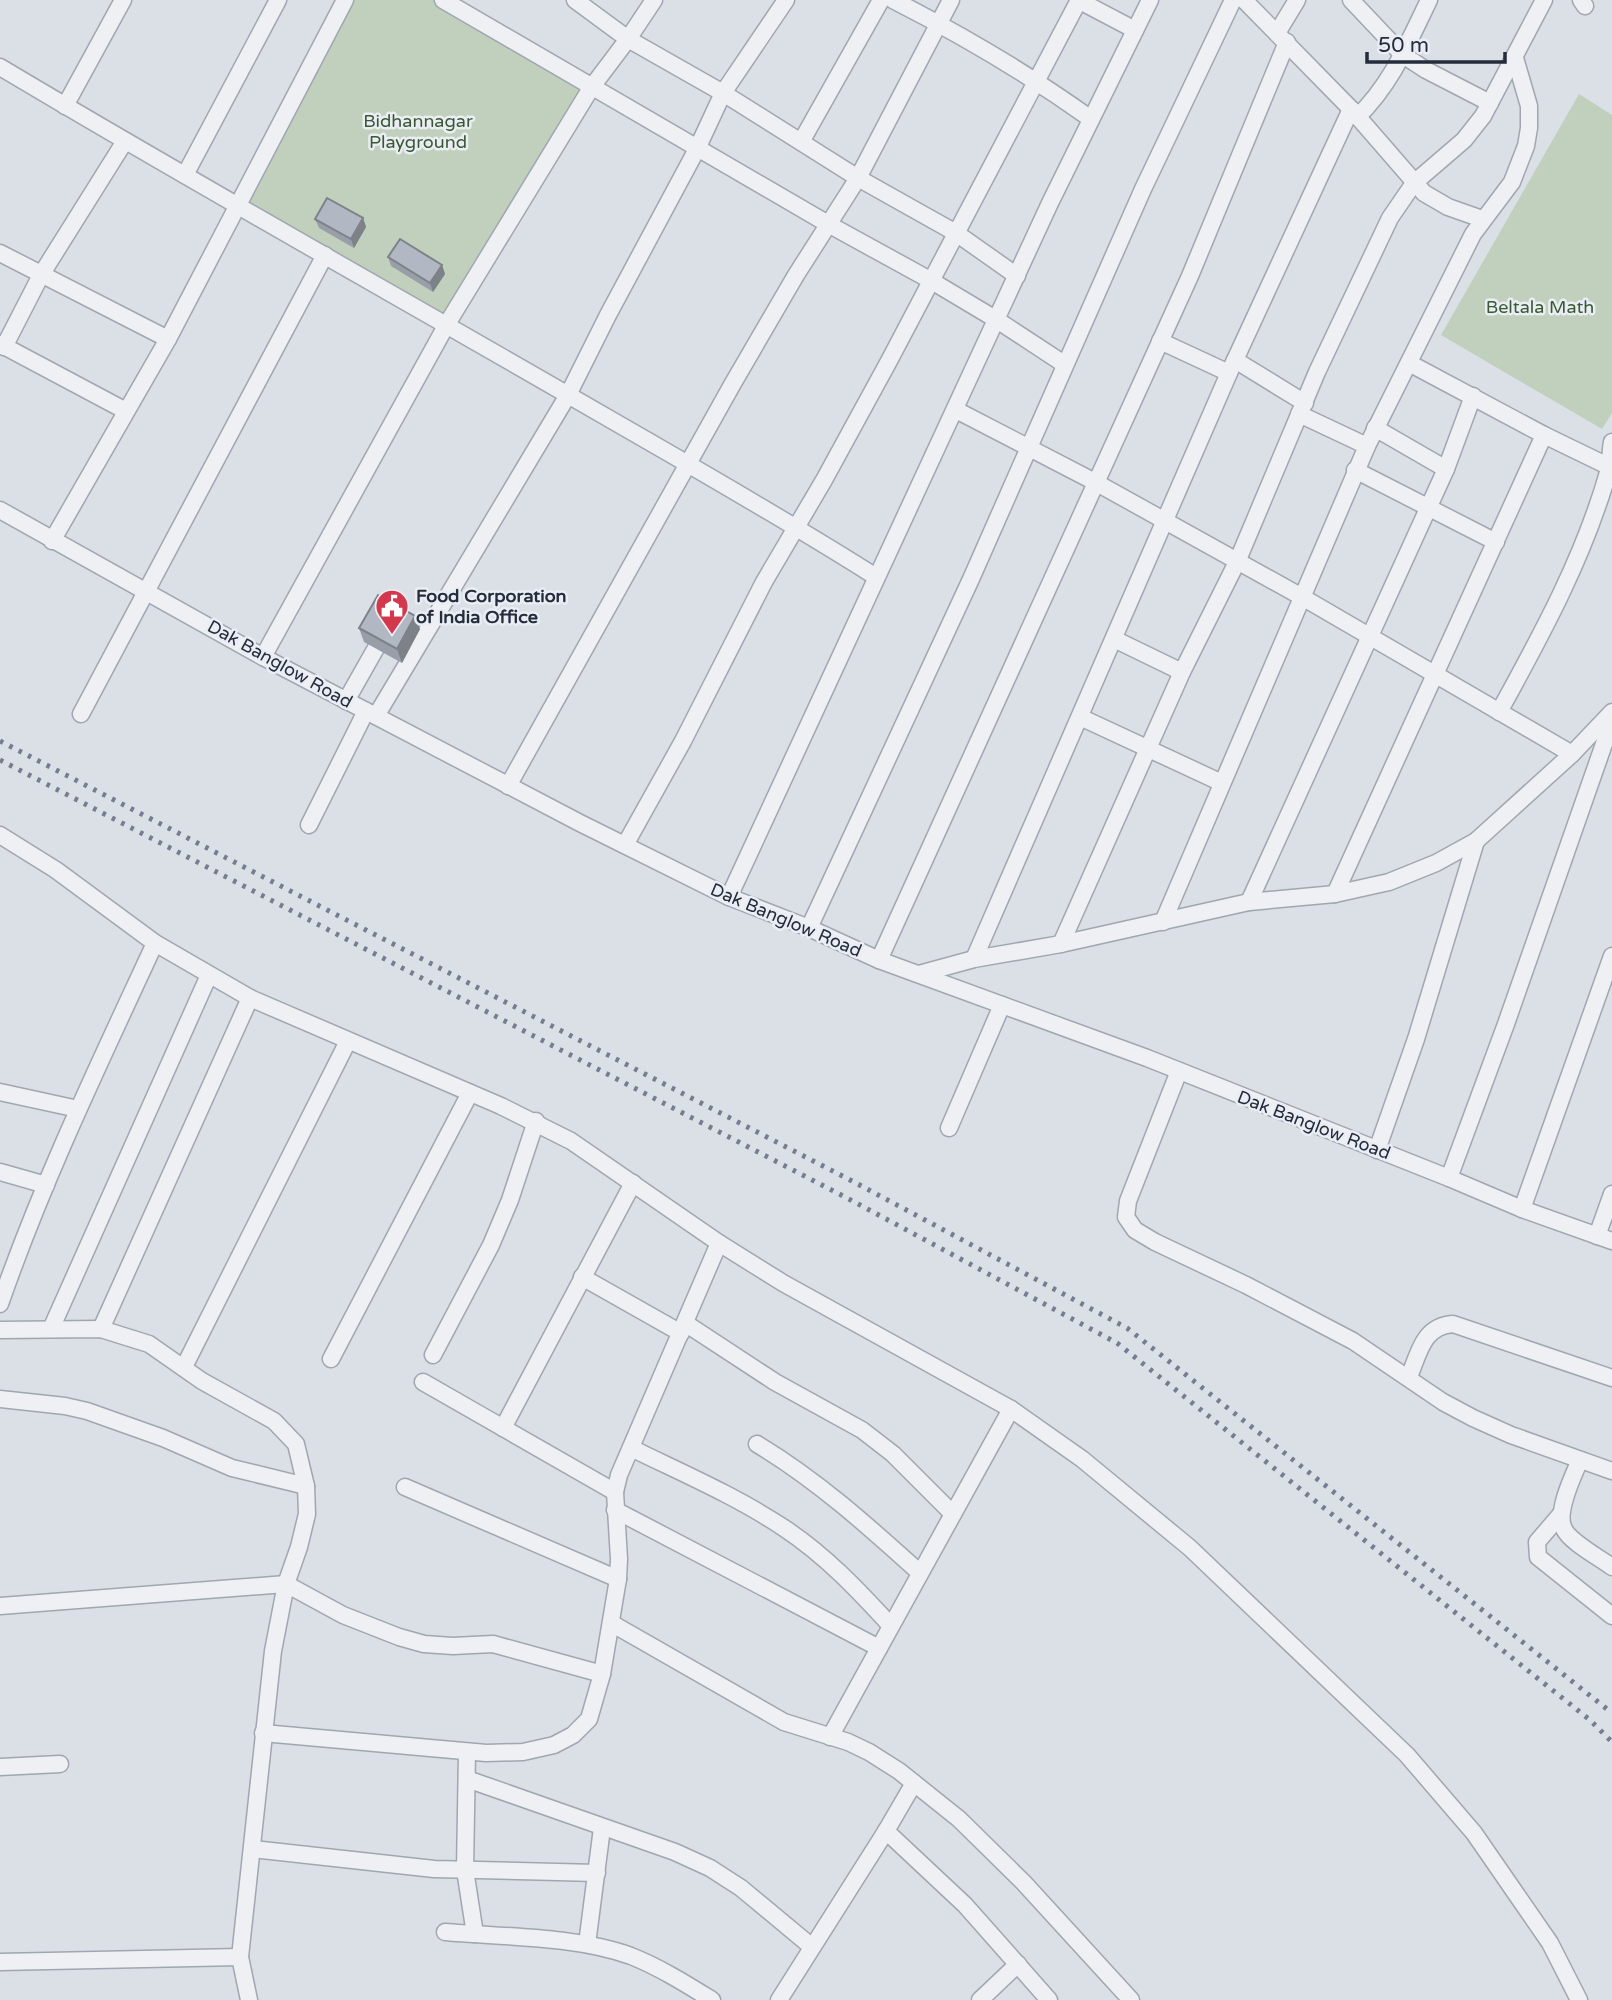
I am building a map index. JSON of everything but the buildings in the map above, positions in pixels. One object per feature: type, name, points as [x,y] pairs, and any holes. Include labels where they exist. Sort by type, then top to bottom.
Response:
[{"type":"street","points":[[65,106],[123,0]]},
{"type":"street","points":[[184,175],[278,0]]},
{"type":"street","points":[[51,541],[168,339],[345,0]]},
{"type":"street","points":[[443,0],[590,88],[930,280],[1064,364]]},
{"type":"street","points":[[575,0],[595,7],[628,39],[723,93],[858,178],[956,233],[1017,276]]},
{"type":"street","points":[[263,657],[447,324],[590,88],[654,0]]},
{"type":"street","points":[[309,825],[371,714],[568,395],[697,149],[723,93],[786,0]]},
{"type":"street","points":[[801,142],[881,0]]},
{"type":"street","points":[[893,0],[939,23],[1038,81],[1091,119]]},
{"type":"street","points":[[508,786],[783,297],[858,178],[951,0]]},
{"type":"street","points":[[625,845],[683,741],[764,582],[889,361],[1079,0],[1135,30]]},
{"type":"street","points":[[729,897],[1050,203],[1150,0]]},
{"type":"street","points":[[809,928],[971,579],[1143,189],[1233,0]]},
{"type":"street","points":[[1244,0],[1354,113],[1424,193],[1434,200],[1482,219]]},
{"type":"street","points":[[878,960],[1190,276],[1297,0]]},
{"type":"street","points":[[1351,0],[1403,55],[1436,76],[1490,103]]},
{"type":"street","points":[[974,959],[1232,366],[1354,113],[1374,101],[1403,55],[1429,0]]},
{"type":"street","points":[[1061,944],[1182,672],[1237,562],[1302,408],[1390,218],[1414,183],[1464,140],[1483,116],[1544,0]]},
{"type":"street","points":[[1163,922],[1355,470],[1482,219],[1512,182],[1526,146],[1529,106],[1515,58]]},
{"type":"street","points":[[0,67],[125,142],[325,254],[797,527],[876,577]]},
{"type":"street","points":[[125,142],[41,275],[2,345],[126,411]]},
{"type":"street","points":[[0,253],[168,339]]},
{"type":"street","points":[[82,714],[325,254]]},
{"type":"street","points":[[1160,341],[1232,366],[1367,446]]},
{"type":"street","points":[[1409,363],[1544,435],[1611,467]]},
{"type":"street","points":[[1249,902],[1446,469],[1473,396]]},
{"type":"street","points":[[956,410],[1095,482],[1302,597],[1572,754]]},
{"type":"street","points":[[1375,428],[1446,469]]},
{"type":"street","points":[[1335,894],[1544,435]]},
{"type":"street","points":[[1499,712],[1545,628],[1567,581],[1611,467],[1612,442]]},
{"type":"street","points":[[1355,470],[1496,542]]},
{"type":"street","name":"Dak Banglow Road","points":[[0,510],[51,541],[263,657],[508,786],[729,897],[809,928],[878,960],[1179,1071],[1522,1209],[1604,1239]]},
{"type":"street","points":[[1114,639],[1182,672]]},
{"type":"street","points":[[346,701],[376,648]]},
{"type":"street","points":[[919,974],[974,959],[1061,944],[1249,902],[1335,894],[1389,882],[1436,863],[1476,841],[1572,754],[1612,712]]},
{"type":"street","points":[[1080,717],[1222,783]]},
{"type":"street","points":[[1449,1178],[1612,721]]},
{"type":"street","points":[[0,835],[56,870],[155,943],[250,998],[536,1121],[571,1141],[719,1243],[783,1283],[1011,1409],[1082,1459],[1189,1548],[1407,1755],[1474,1833],[1550,1943],[1579,2000]]},
{"type":"street","points":[[1377,1150],[1416,1038],[1476,841]]},
{"type":"street","points":[[0,1304],[78,1109],[155,943]]},
{"type":"street","points":[[1522,1209],[1612,956]]},
{"type":"street","points":[[51,1329],[209,975]]},
{"type":"street","points":[[101,1329],[250,998]]},
{"type":"street","points":[[948,1128],[1002,1005]]},
{"type":"street","points":[[184,1367],[348,1041]]},
{"type":"street","points":[[1179,1071],[1128,1201],[1126,1217],[1135,1230],[1353,1341],[1443,1402],[1474,1419],[1612,1471]]},
{"type":"street","points":[[0,1092],[78,1109]]},
{"type":"street","points":[[331,1359],[470,1093]]},
{"type":"street","points":[[433,1355],[496,1234],[536,1121]]},
{"type":"street","points":[[0,1172],[46,1185]]},
{"type":"street","points":[[503,1428],[632,1183]]},
{"type":"street","points":[[1604,1239],[1612,1194]]},
{"type":"street","points":[[263,1733],[467,1752],[523,1752],[554,1745],[573,1735],[589,1719],[602,1674],[618,1579],[615,1492],[631,1448],[719,1243]]},
{"type":"street","points":[[582,1277],[683,1328],[862,1430],[893,1454],[953,1514]]},
{"type":"street","points":[[1409,1377],[1431,1332],[1441,1325],[1453,1324],[1612,1377]]},
{"type":"street","points":[[0,1330],[101,1329],[149,1344],[202,1381],[274,1420],[296,1444],[306,1486],[307,1514],[286,1584],[273,1651],[263,1733],[240,1957],[249,2000]]},
{"type":"street","points":[[423,1382],[615,1492]]},
{"type":"street","points":[[0,1399],[87,1411],[163,1438],[232,1468],[306,1486]]},
{"type":"street","points":[[830,1737],[1011,1409]]},
{"type":"street","points":[[757,1444],[813,1480],[920,1573]]},
{"type":"street","points":[[631,1448],[752,1508],[784,1528],[846,1578],[891,1626]]},
{"type":"street","points":[[1580,1460],[1561,1514],[1537,1542],[1538,1557],[1612,1616]]},
{"type":"street","points":[[405,1487],[618,1579]]},
{"type":"street","points":[[615,1510],[879,1648]]},
{"type":"street","points":[[1561,1514],[1563,1528],[1572,1538],[1612,1567]]},
{"type":"street","points":[[0,1606],[286,1584],[344,1615],[399,1637],[424,1644],[493,1644],[602,1674]]},
{"type":"street","points":[[611,1623],[784,1722],[848,1742],[869,1752],[914,1783],[959,1819],[1024,1883],[1130,2000]]},
{"type":"street","points":[[467,1752],[466,1870],[475,1934]]},
{"type":"street","points":[[0,1767],[60,1764]]},
{"type":"street","points":[[467,1779],[675,1852],[710,1868],[741,1888],[812,1948]]},
{"type":"street","points":[[779,2000],[914,1783]]},
{"type":"street","points":[[587,1944],[603,1828]]},
{"type":"street","points":[[886,1831],[965,1905],[1049,2000]]},
{"type":"street","points":[[253,1849],[466,1870],[597,1873]]},
{"type":"street","points":[[444,1932],[587,1944],[632,1956],[712,2000]]},
{"type":"street","points":[[0,1962],[240,1957]]},
{"type":"street","points":[[980,2000],[1018,1964]]},
{"type":"green space","name":"Bidhannagar Playground","points":[[345,0],[443,0],[591,88],[447,324],[238,205]]},
{"type":"green space","name":"Beltala Math","points":[[1579,94],[1612,115],[1612,413],[1602,429],[1441,335]]},
{"type":"railway","points":[[0,741],[854,1182],[1127,1328],[1612,1713]]},
{"type":"railway","points":[[0,760],[847,1198],[1117,1343],[1590,1720],[1612,1742]]},
{"type":"place","name":"Food Corporation of India Office","points":[[392,636]]}]
